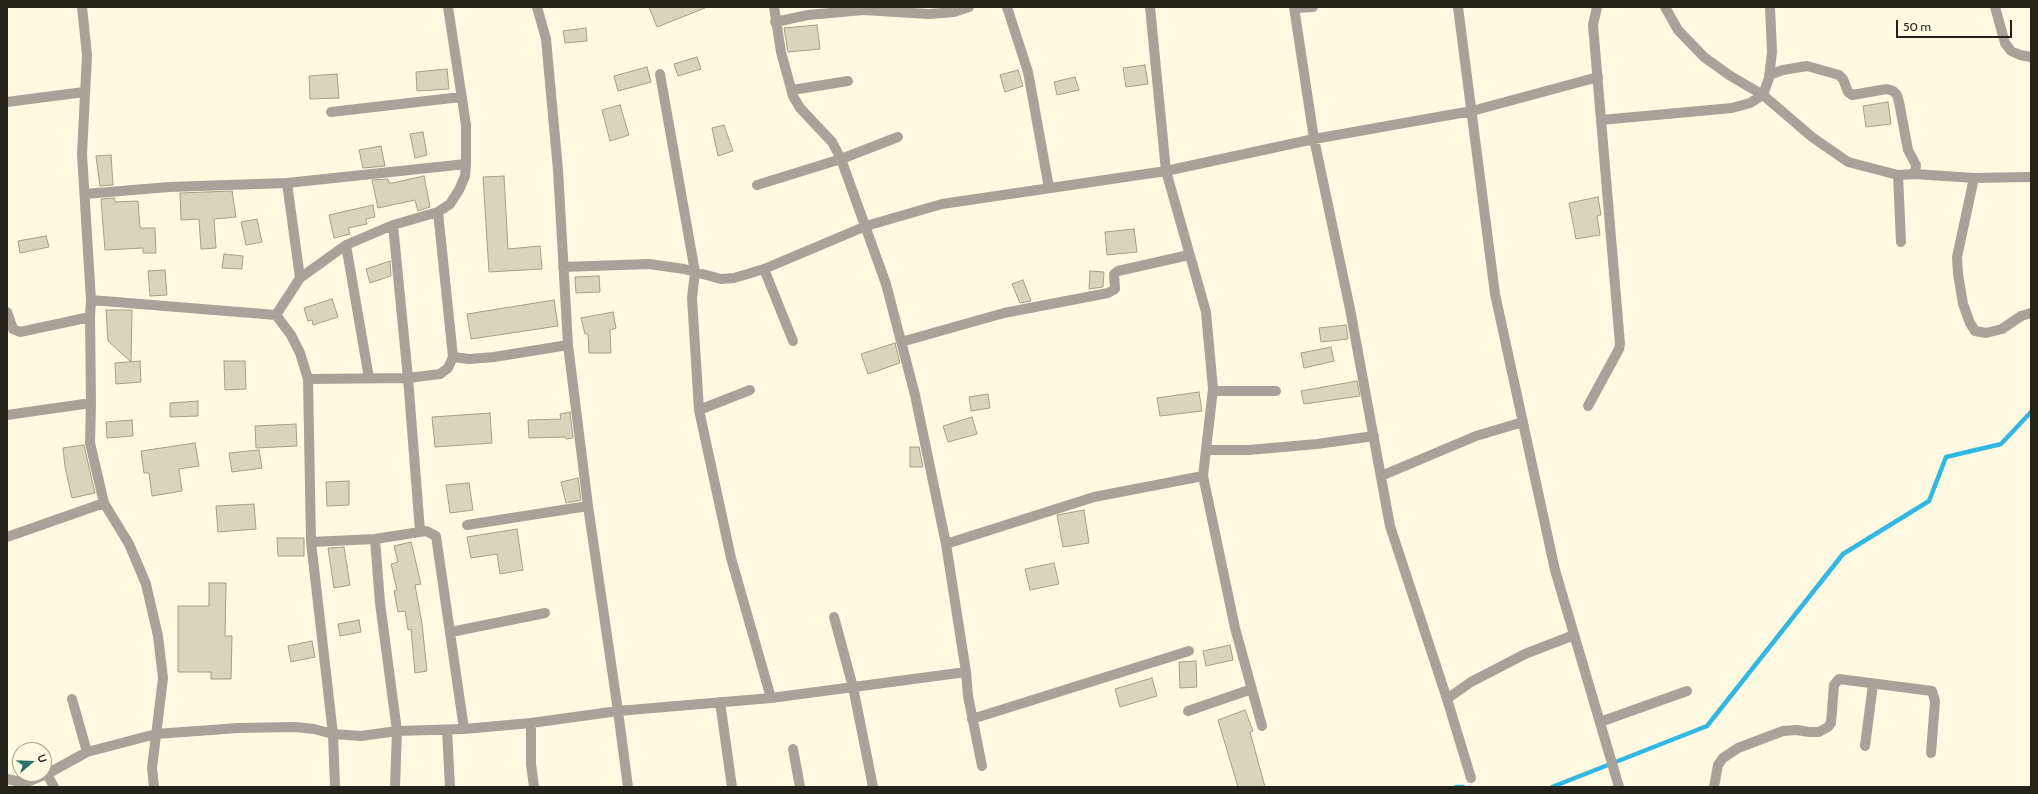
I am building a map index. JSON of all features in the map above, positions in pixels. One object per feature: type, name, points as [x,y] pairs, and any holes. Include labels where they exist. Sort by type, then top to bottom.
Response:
[{"type":"street","points":[[82,7],[88,55],[84,92],[82,154],[91,300],[90,443],[104,503],[129,544],[138,564],[146,584],[158,636],[163,678],[152,768],[154,787]]},
{"type":"street","points":[[276,315],[300,278],[346,245],[393,224],[438,212],[450,204],[459,190],[466,164],[466,125],[448,7]]},
{"type":"street","points":[[537,7],[546,39],[558,170],[568,346],[588,506],[628,787]]},
{"type":"street","points":[[774,7],[775,22],[781,52],[792,90],[800,108],[832,142],[841,159],[886,284],[915,396],[946,544],[972,719],[982,766]]},
{"type":"street","points":[[775,22],[808,16],[863,10],[929,14],[954,12],[969,7]]},
{"type":"street","points":[[1007,7],[1028,72],[1049,188]]},
{"type":"street","points":[[1150,7],[1166,171],[1206,312],[1213,391],[1203,476],[1234,628],[1262,726]]},
{"type":"street","points":[[1313,7],[1294,7],[1314,139],[1350,309],[1390,526],[1447,699],[1471,778]]},
{"type":"street","points":[[1458,7],[1495,294],[1555,570],[1618,783]]},
{"type":"street","points":[[1588,406],[1619,349],[1620,344],[1593,25],[1597,7]]},
{"type":"street","points":[[1665,7],[1678,30],[1704,57],[1729,75],[1763,95],[1812,137],[1848,162],[1898,175],[1915,174],[1974,178],[2031,176]]},
{"type":"street","points":[[1601,120],[1732,108],[1750,103],[1763,95],[1770,75],[1772,52],[1770,7]]},
{"type":"street","points":[[1995,7],[2005,43],[2011,51],[2020,55],[2031,57]]},
{"type":"street","points":[[1770,75],[1783,70],[1807,66],[1839,75],[1843,79],[1848,92],[1852,96],[1887,89],[1893,91],[1897,95],[1899,102],[1908,150],[1916,165],[1915,174]]},
{"type":"street","points":[[660,74],[695,272],[692,298],[699,410],[731,558],[771,698]]},
{"type":"street","points":[[563,267],[649,264],[695,272],[721,279],[734,278],[764,269],[866,226],[942,204],[1166,171],[1314,139],[1472,111],[1598,77]]},
{"type":"street","points":[[792,90],[848,81]]},
{"type":"street","points":[[7,102],[84,92]]},
{"type":"street","points":[[330,112],[461,96]]},
{"type":"street","points":[[757,185],[841,159],[898,137]]},
{"type":"street","points":[[85,194],[169,187],[287,183],[466,164]]},
{"type":"street","points":[[1898,175],[1901,242]]},
{"type":"street","points":[[1974,178],[1957,257],[1962,296],[1970,323],[1976,331],[1986,333],[2002,329],[2021,316],[2031,313]]},
{"type":"street","points":[[287,183],[300,278]]},
{"type":"street","points":[[308,379],[408,378],[440,374],[448,368],[453,356],[438,212]]},
{"type":"street","points":[[393,224],[408,378],[420,531]]},
{"type":"street","points":[[346,245],[369,378]]},
{"type":"street","points":[[901,342],[1004,313],[1108,293],[1114,289],[1114,274],[1118,271],[1190,255]]},
{"type":"street","points":[[764,269],[793,341]]},
{"type":"street","points":[[91,300],[276,315],[291,335],[300,353],[308,379],[311,542],[333,734],[335,787]]},
{"type":"street","points":[[7,312],[13,329],[20,332],[90,317]]},
{"type":"street","points":[[453,356],[469,359],[494,357],[568,346]]},
{"type":"street","points":[[699,410],[750,390]]},
{"type":"street","points":[[1213,391],[1276,391]]},
{"type":"street","points":[[7,415],[91,403]]},
{"type":"street","points":[[1381,476],[1476,436],[1523,422]]},
{"type":"street","points":[[1206,450],[1249,450],[1317,444],[1374,436]]},
{"type":"street","points":[[946,544],[1094,497],[1203,476]]},
{"type":"street","points":[[7,537],[104,503]]},
{"type":"street","points":[[467,525],[588,506]]},
{"type":"street","points":[[311,542],[375,539],[420,531],[432,532],[436,536],[464,729]]},
{"type":"street","points":[[375,539],[380,603],[397,731],[395,787]]},
{"type":"street","points":[[451,632],[545,613]]},
{"type":"street","points":[[834,617],[853,687],[873,787]]},
{"type":"street","points":[[1447,699],[1471,682],[1525,654],[1574,635]]},
{"type":"street","points":[[972,719],[1189,651]]},
{"type":"street","points":[[52,771],[87,752],[156,734],[238,728],[295,727],[314,729],[333,734],[361,736],[397,731],[464,729],[531,723],[618,711],[771,698],[966,672]]},
{"type":"street","points":[[1714,787],[1718,765],[1723,758],[1738,748],[1783,731],[1819,732],[1828,727],[1831,723],[1834,685],[1836,681],[1849,680],[1932,691],[1935,701],[1931,752]]},
{"type":"street","points":[[1865,746],[1873,684]]},
{"type":"street","points":[[1188,711],[1252,689]]},
{"type":"street","points":[[1600,722],[1687,691]]},
{"type":"street","points":[[72,699],[87,752]]},
{"type":"street","points":[[720,702],[732,787]]},
{"type":"street","points":[[531,723],[531,764],[534,787]]},
{"type":"street","points":[[448,730],[450,787]]},
{"type":"street","points":[[793,749],[800,787]]},
{"type":"building","points":[[649,7],[705,7],[705,8],[657,27]]},
{"type":"building","points":[[817,25],[820,49],[788,52],[784,28]]},
{"type":"building","points":[[586,28],[587,41],[565,43],[563,31]]},
{"type":"building","points":[[697,57],[701,69],[678,76],[674,64]]},
{"type":"building","points":[[1145,65],[1148,84],[1126,87],[1123,68]]},
{"type":"building","points":[[647,67],[651,82],[618,91],[614,76]]},
{"type":"building","points":[[447,69],[449,89],[417,91],[416,72]]},
{"type":"building","points":[[1018,70],[1023,86],[1005,92],[1000,75]]},
{"type":"building","points":[[337,74],[339,98],[310,99],[309,76]]},
{"type":"building","points":[[1075,77],[1079,90],[1057,95],[1054,82]]},
{"type":"building","points":[[1888,102],[1891,124],[1866,127],[1863,106]]},
{"type":"building","points":[[620,105],[629,135],[610,141],[602,110]]},
{"type":"building","points":[[724,125],[733,151],[718,156],[712,128]]},
{"type":"building","points":[[423,132],[427,155],[415,158],[410,134]]},
{"type":"building","points":[[381,146],[385,166],[363,168],[359,150]]},
{"type":"building","points":[[111,155],[113,185],[100,186],[96,156]]},
{"type":"building","points":[[424,176],[430,207],[418,211],[415,200],[378,208],[372,180],[388,179],[389,183],[393,183]]},
{"type":"building","points":[[504,176],[508,249],[540,246],[542,269],[489,272],[483,177]]},
{"type":"building","points":[[232,191],[236,217],[214,219],[216,248],[201,249],[199,219],[181,220],[180,193]]},
{"type":"building","points":[[1598,197],[1601,215],[1597,216],[1600,235],[1576,239],[1569,203]]},
{"type":"building","points":[[114,198],[115,202],[138,201],[140,228],[155,228],[156,253],[143,253],[143,248],[105,250],[101,199]]},
{"type":"building","points":[[373,205],[375,217],[366,219],[367,224],[348,228],[350,234],[334,238],[329,215]]},
{"type":"building","points":[[257,219],[262,242],[246,245],[241,222]]},
{"type":"building","points":[[1134,229],[1137,252],[1107,255],[1105,232]]},
{"type":"building","points":[[46,236],[49,247],[20,253],[18,241]]},
{"type":"building","points":[[224,254],[243,256],[242,269],[222,268]]},
{"type":"building","points":[[390,261],[391,276],[370,283],[366,269]]},
{"type":"building","points":[[165,270],[167,295],[150,296],[148,271]]},
{"type":"building","points":[[1090,271],[1104,272],[1103,287],[1089,289]]},
{"type":"building","points":[[599,276],[600,292],[576,293],[575,277]]},
{"type":"building","points":[[1023,280],[1031,301],[1020,303],[1012,284]]},
{"type":"building","points":[[332,299],[338,317],[313,325],[312,320],[308,321],[304,308]]},
{"type":"building","points":[[554,300],[558,326],[471,339],[467,314]]},
{"type":"building","points":[[106,310],[132,310],[131,362],[108,341]]},
{"type":"building","points":[[613,312],[616,328],[610,330],[611,353],[589,353],[588,334],[585,334],[581,318]]},
{"type":"building","points":[[1346,325],[1348,339],[1321,342],[1319,328]]},
{"type":"building","points":[[895,343],[900,363],[868,374],[861,354]]},
{"type":"building","points":[[1331,347],[1334,361],[1304,368],[1301,353]]},
{"type":"building","points":[[140,361],[141,382],[116,384],[115,363]]},
{"type":"building","points":[[224,361],[245,361],[246,389],[225,390]]},
{"type":"building","points":[[1357,381],[1360,396],[1304,404],[1301,391]]},
{"type":"building","points":[[1199,392],[1202,411],[1160,416],[1157,398]]},
{"type":"building","points":[[988,394],[990,408],[971,411],[969,397]]},
{"type":"building","points":[[198,401],[198,416],[170,417],[170,403]]},
{"type":"building","points":[[570,412],[573,438],[529,438],[528,420],[561,419],[560,414]]},
{"type":"building","points":[[490,413],[492,443],[435,447],[432,417]]},
{"type":"building","points":[[972,417],[977,434],[948,442],[943,426]]},
{"type":"building","points":[[132,420],[133,436],[107,438],[106,422]]},
{"type":"building","points":[[296,424],[297,446],[256,448],[255,426]]},
{"type":"building","points":[[195,443],[199,466],[179,469],[182,491],[152,496],[149,473],[144,473],[141,451]]},
{"type":"building","points":[[84,445],[95,493],[72,498],[65,467],[63,448]]},
{"type":"building","points":[[910,447],[919,447],[923,467],[910,467]]},
{"type":"building","points":[[259,450],[262,468],[232,472],[229,453]]},
{"type":"building","points":[[578,478],[581,500],[566,503],[561,482]]},
{"type":"building","points":[[349,481],[349,505],[327,506],[326,482]]},
{"type":"building","points":[[469,483],[473,510],[450,513],[446,485]]},
{"type":"building","points":[[254,504],[256,529],[218,532],[216,506]]},
{"type":"building","points":[[1084,510],[1089,543],[1063,547],[1057,515]]},
{"type":"building","points":[[517,529],[523,570],[500,574],[497,554],[471,558],[467,537]]},
{"type":"building","points":[[277,538],[304,538],[304,556],[278,556]]},
{"type":"building","points":[[411,542],[421,584],[415,585],[422,624],[427,671],[415,673],[411,629],[408,630],[405,611],[398,612],[394,591],[397,590],[391,564],[398,562],[394,546]]},
{"type":"building","points":[[344,547],[350,585],[334,588],[328,548]]},
{"type":"building","points":[[1054,563],[1059,584],[1030,590],[1025,569]]},
{"type":"building","points":[[209,583],[226,583],[225,636],[232,636],[231,679],[211,679],[211,672],[178,672],[178,606],[209,606]]},
{"type":"building","points":[[359,620],[361,632],[340,636],[338,624]]},
{"type":"building","points":[[312,641],[315,657],[291,662],[288,646]]},
{"type":"building","points":[[1230,645],[1233,660],[1206,666],[1203,651]]},
{"type":"building","points":[[1196,661],[1197,687],[1180,688],[1179,662]]},
{"type":"building","points":[[1152,678],[1157,696],[1120,707],[1115,689]]},
{"type":"building","points":[[1245,710],[1253,731],[1250,732],[1265,787],[1238,787],[1218,720]]},
{"type":"waterway","points":[[1552,787],[1707,726],[1843,554],[1929,501],[1946,457],[2001,444],[2031,412]]},
{"type":"waterway","points":[[1456,787],[1463,787]]}]
